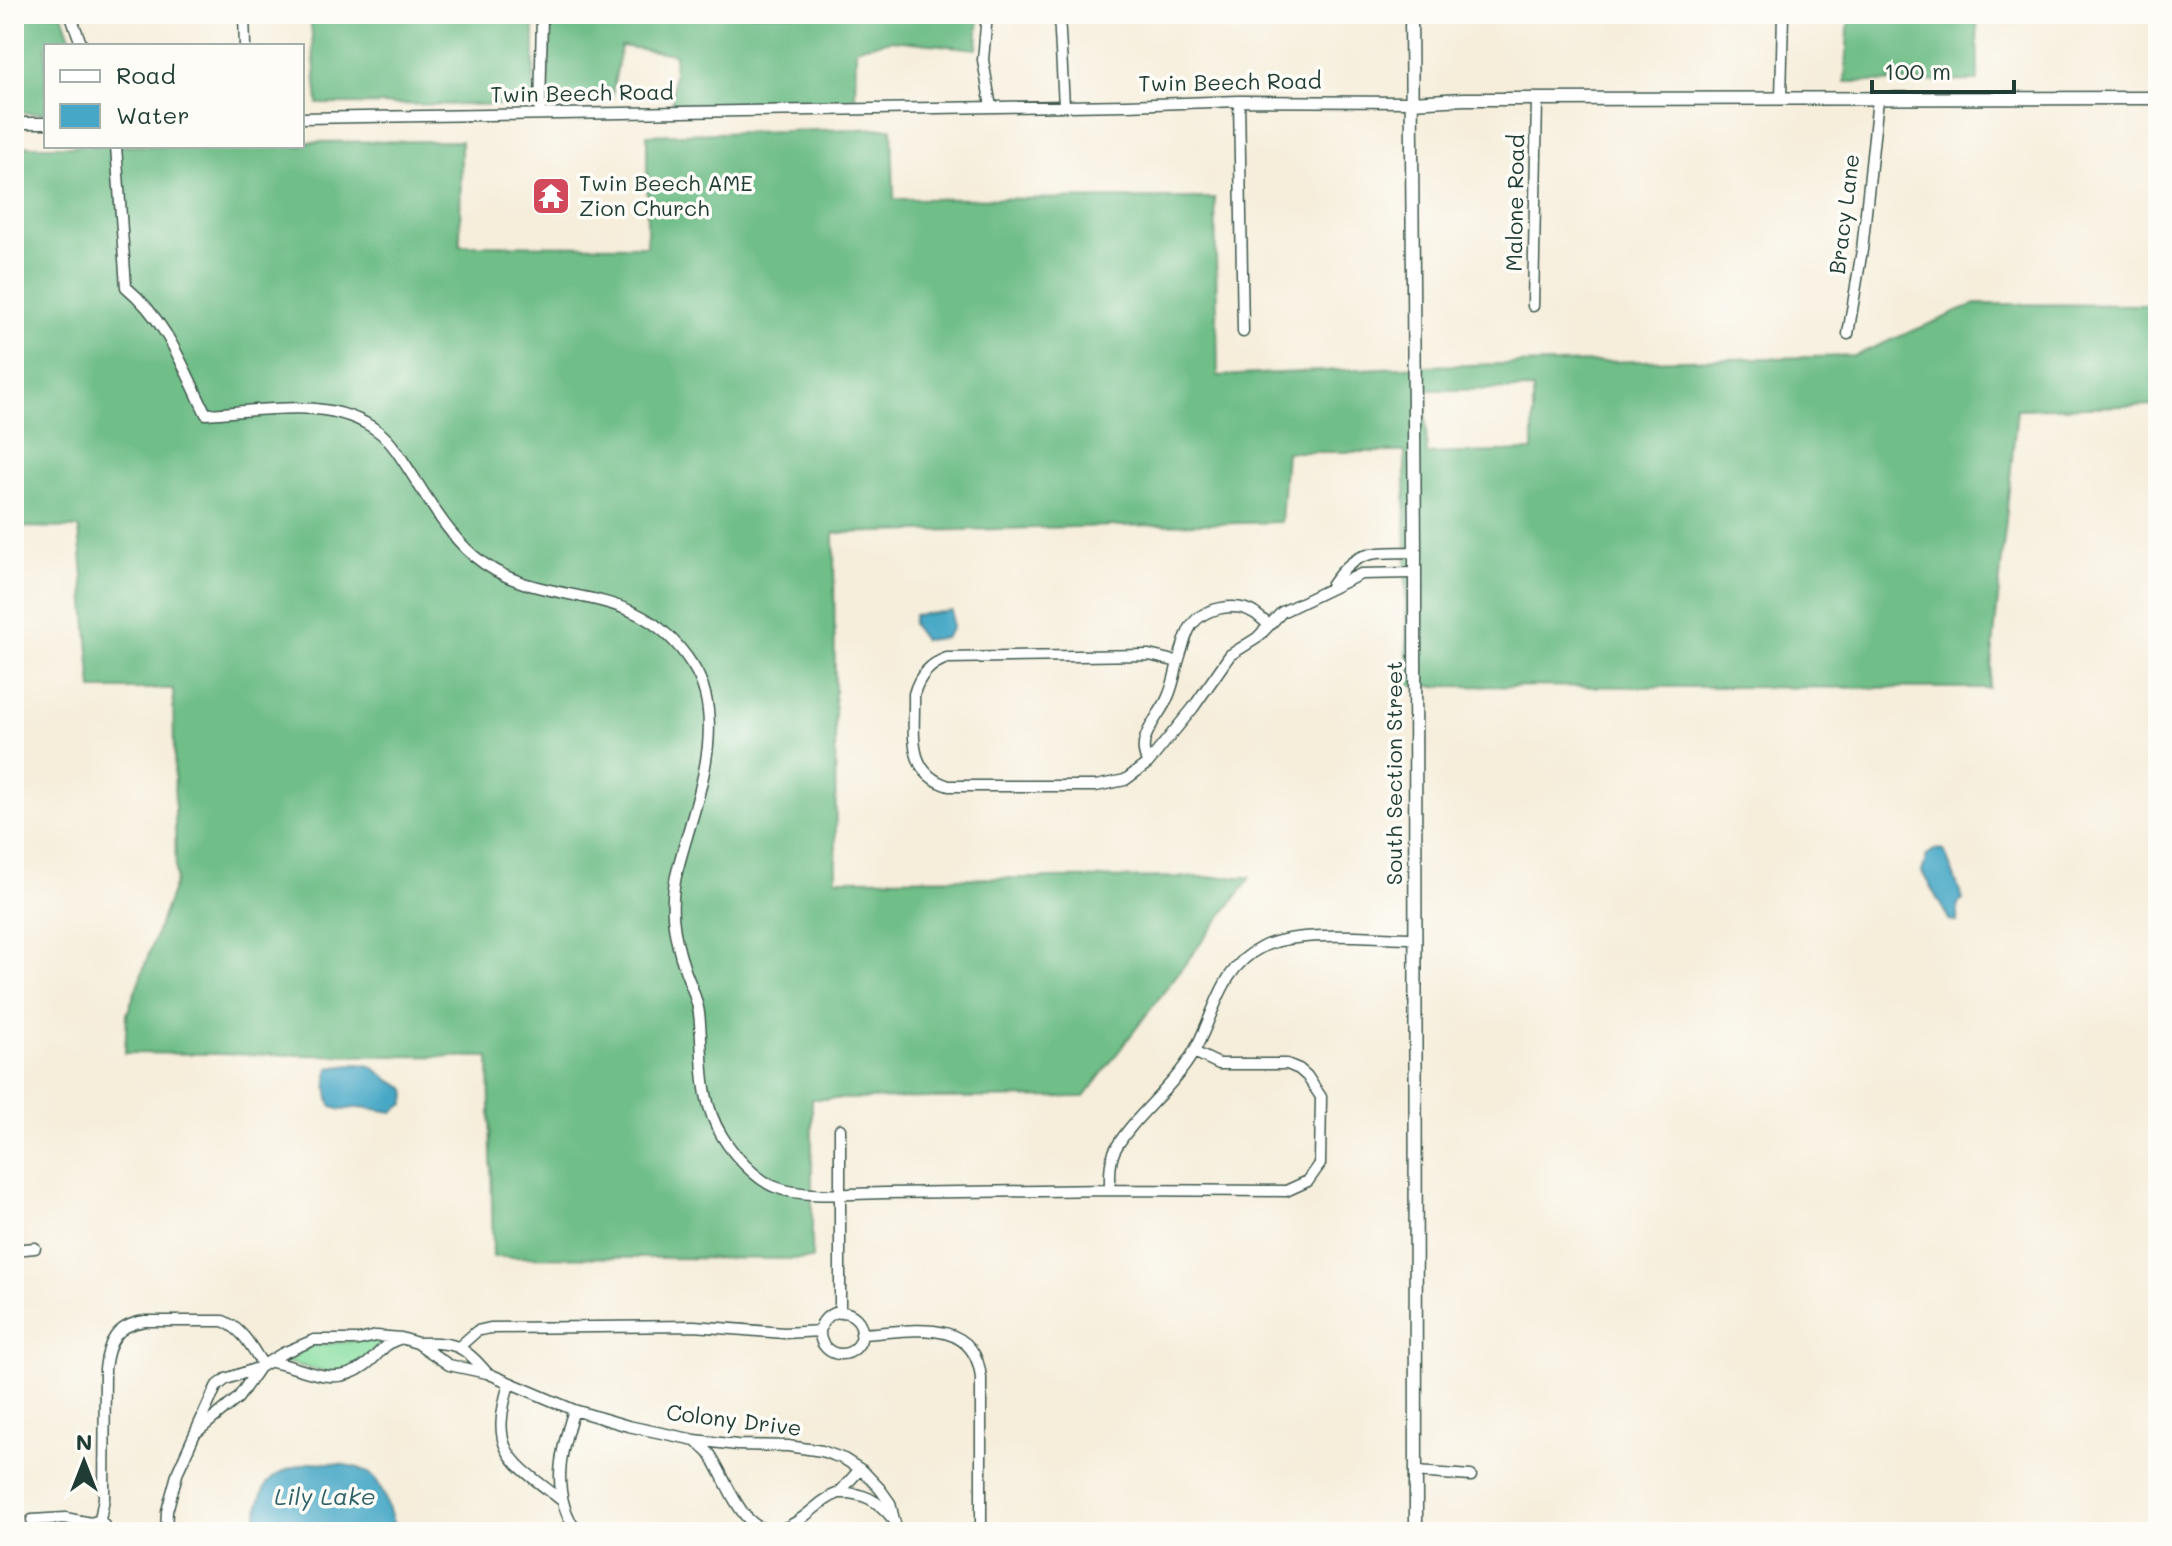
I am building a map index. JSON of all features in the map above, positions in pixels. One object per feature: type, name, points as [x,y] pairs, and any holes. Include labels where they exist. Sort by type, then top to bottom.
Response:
[{"type":"street","points":[[70,14],[81,44]]},
{"type":"street","points":[[244,14],[245,44]]},
{"type":"street","points":[[540,114],[542,14]]},
{"type":"street","points":[[987,14],[983,60],[991,107]]},
{"type":"street","points":[[1059,14],[1064,106]]},
{"type":"street","name":"South Section Street","points":[[1411,14],[1416,1532]]},
{"type":"street","points":[[1781,99],[1783,14]]},
{"type":"street","name":"Twin Beech Road","points":[[304,118],[1239,101],[2158,98]]},
{"type":"street","name":"Bracy Lane","points":[[1848,334],[1862,250],[1878,99]]},
{"type":"street","name":"Malone Road","points":[[1533,306],[1537,100]]},
{"type":"street","points":[[1239,101],[1243,332]]},
{"type":"street","points":[[14,123],[44,123]]},
{"type":"street","points":[[116,148],[126,287],[146,303],[163,325],[206,414],[321,408],[346,413],[364,422],[383,434],[456,540],[485,565],[519,583],[608,601],[640,613],[672,638],[696,669],[707,704],[710,742],[676,874],[671,907],[677,948],[698,1005],[703,1085],[709,1105],[722,1136],[764,1182],[790,1191],[840,1193],[1286,1191],[1308,1181],[1320,1164],[1321,1097],[1307,1076],[1287,1064],[1219,1064],[1194,1052]]},
{"type":"street","points":[[1330,587],[1345,566],[1360,556],[1415,552]]},
{"type":"street","points":[[1178,662],[1149,655],[947,658],[928,667],[916,685],[915,756],[922,770],[949,786],[1096,786],[1125,780],[1148,763],[1200,699],[1230,655],[1257,638],[1282,612],[1361,574],[1414,573]]},
{"type":"street","points":[[1148,763],[1144,755],[1147,733],[1168,697],[1190,628],[1198,618],[1219,608],[1243,608],[1254,612],[1269,625]]},
{"type":"street","points":[[1110,1190],[1114,1150],[1194,1052],[1231,973],[1241,961],[1262,947],[1297,938],[1414,938]]},
{"type":"street","points":[[840,1129],[840,1313]]},
{"type":"street","points":[[14,1250],[35,1248]]},
{"type":"street","points":[[840,1313],[857,1320],[861,1334],[853,1350],[840,1354],[823,1344],[820,1331],[829,1316],[840,1313]]},
{"type":"street","points":[[114,1532],[100,1520],[104,1498],[105,1369],[107,1349],[117,1331],[145,1321],[223,1321],[244,1335],[264,1365],[317,1376],[346,1374],[365,1366],[382,1346],[401,1338]]},
{"type":"street","points":[[460,1346],[477,1331],[490,1328],[694,1326],[784,1333],[820,1331]]},
{"type":"street","points":[[861,1334],[943,1331],[959,1337],[976,1353],[981,1378],[981,1532]]},
{"type":"street","name":"Colony Drive","points":[[166,1532],[167,1511],[178,1471],[196,1433],[201,1414],[216,1387],[226,1379],[264,1365],[314,1340],[359,1340],[376,1336],[417,1343],[449,1365],[487,1373],[574,1410],[628,1426],[695,1440],[822,1451],[860,1469],[885,1496],[896,1527]]},
{"type":"street","name":"Colony Drive","points":[[417,1343],[448,1342],[460,1346],[487,1373]]},
{"type":"street","points":[[196,1433],[226,1410],[264,1365]]},
{"type":"street","points":[[509,1384],[500,1413],[500,1432],[507,1451],[560,1499],[577,1532]]},
{"type":"street","points":[[560,1499],[561,1456],[574,1410]]},
{"type":"street","points":[[695,1440],[709,1454],[744,1515],[763,1529],[785,1528],[824,1498],[853,1492],[885,1508],[896,1527]]},
{"type":"street","points":[[839,1493],[860,1469]]},
{"type":"street","points":[[1416,1472],[1471,1476]]},
{"type":"street","points":[[32,1520],[65,1518],[91,1523],[100,1520]]},
{"type":"green space","points":[[14,14],[62,14],[72,44],[44,44],[44,113],[14,113]]},
{"type":"green space","points":[[310,14],[534,14],[534,105],[318,104]]},
{"type":"green space","points":[[551,14],[979,14],[977,49],[892,40],[856,48],[855,102],[672,104],[675,54],[621,46],[611,101],[547,102]]},
{"type":"green space","points":[[1849,14],[1977,14],[1978,81],[1845,82]]},
{"type":"green space","points":[[892,128],[894,199],[1215,198],[1218,376],[1424,366],[1854,356],[1976,304],[2158,305],[2158,405],[2017,409],[1989,688],[1407,686],[1405,452],[1286,452],[1281,522],[834,533],[836,879],[1251,877],[1084,1097],[812,1099],[812,1259],[493,1257],[489,1057],[125,1053],[127,1014],[176,880],[173,689],[92,689],[79,528],[14,527],[14,146],[304,148],[304,142],[461,141],[460,245],[647,246],[647,135]],"holes":[[[1533,389],[1533,451],[1427,454],[1425,390]]]},
{"type":"green space","points":[[379,1338],[381,1343],[366,1361],[345,1371],[315,1369],[285,1362],[284,1358],[305,1346]]},
{"type":"water","points":[[952,611],[952,628],[945,638],[924,640],[912,624],[914,615]]},
{"type":"water","points":[[1936,849],[1944,850],[1963,900],[1958,904],[1957,922],[1950,921],[1922,872],[1927,855]]},
{"type":"water","points":[[358,1064],[371,1066],[405,1088],[404,1104],[393,1112],[332,1107],[328,1088],[329,1068]]},
{"type":"water","name":"Lily Lake","points":[[312,1462],[351,1466],[372,1476],[379,1484],[396,1532],[254,1532],[259,1503],[267,1484],[283,1472]]},
{"type":"place","name":"Twin Beech AME Zion Church","points":[[551,196]]}]
